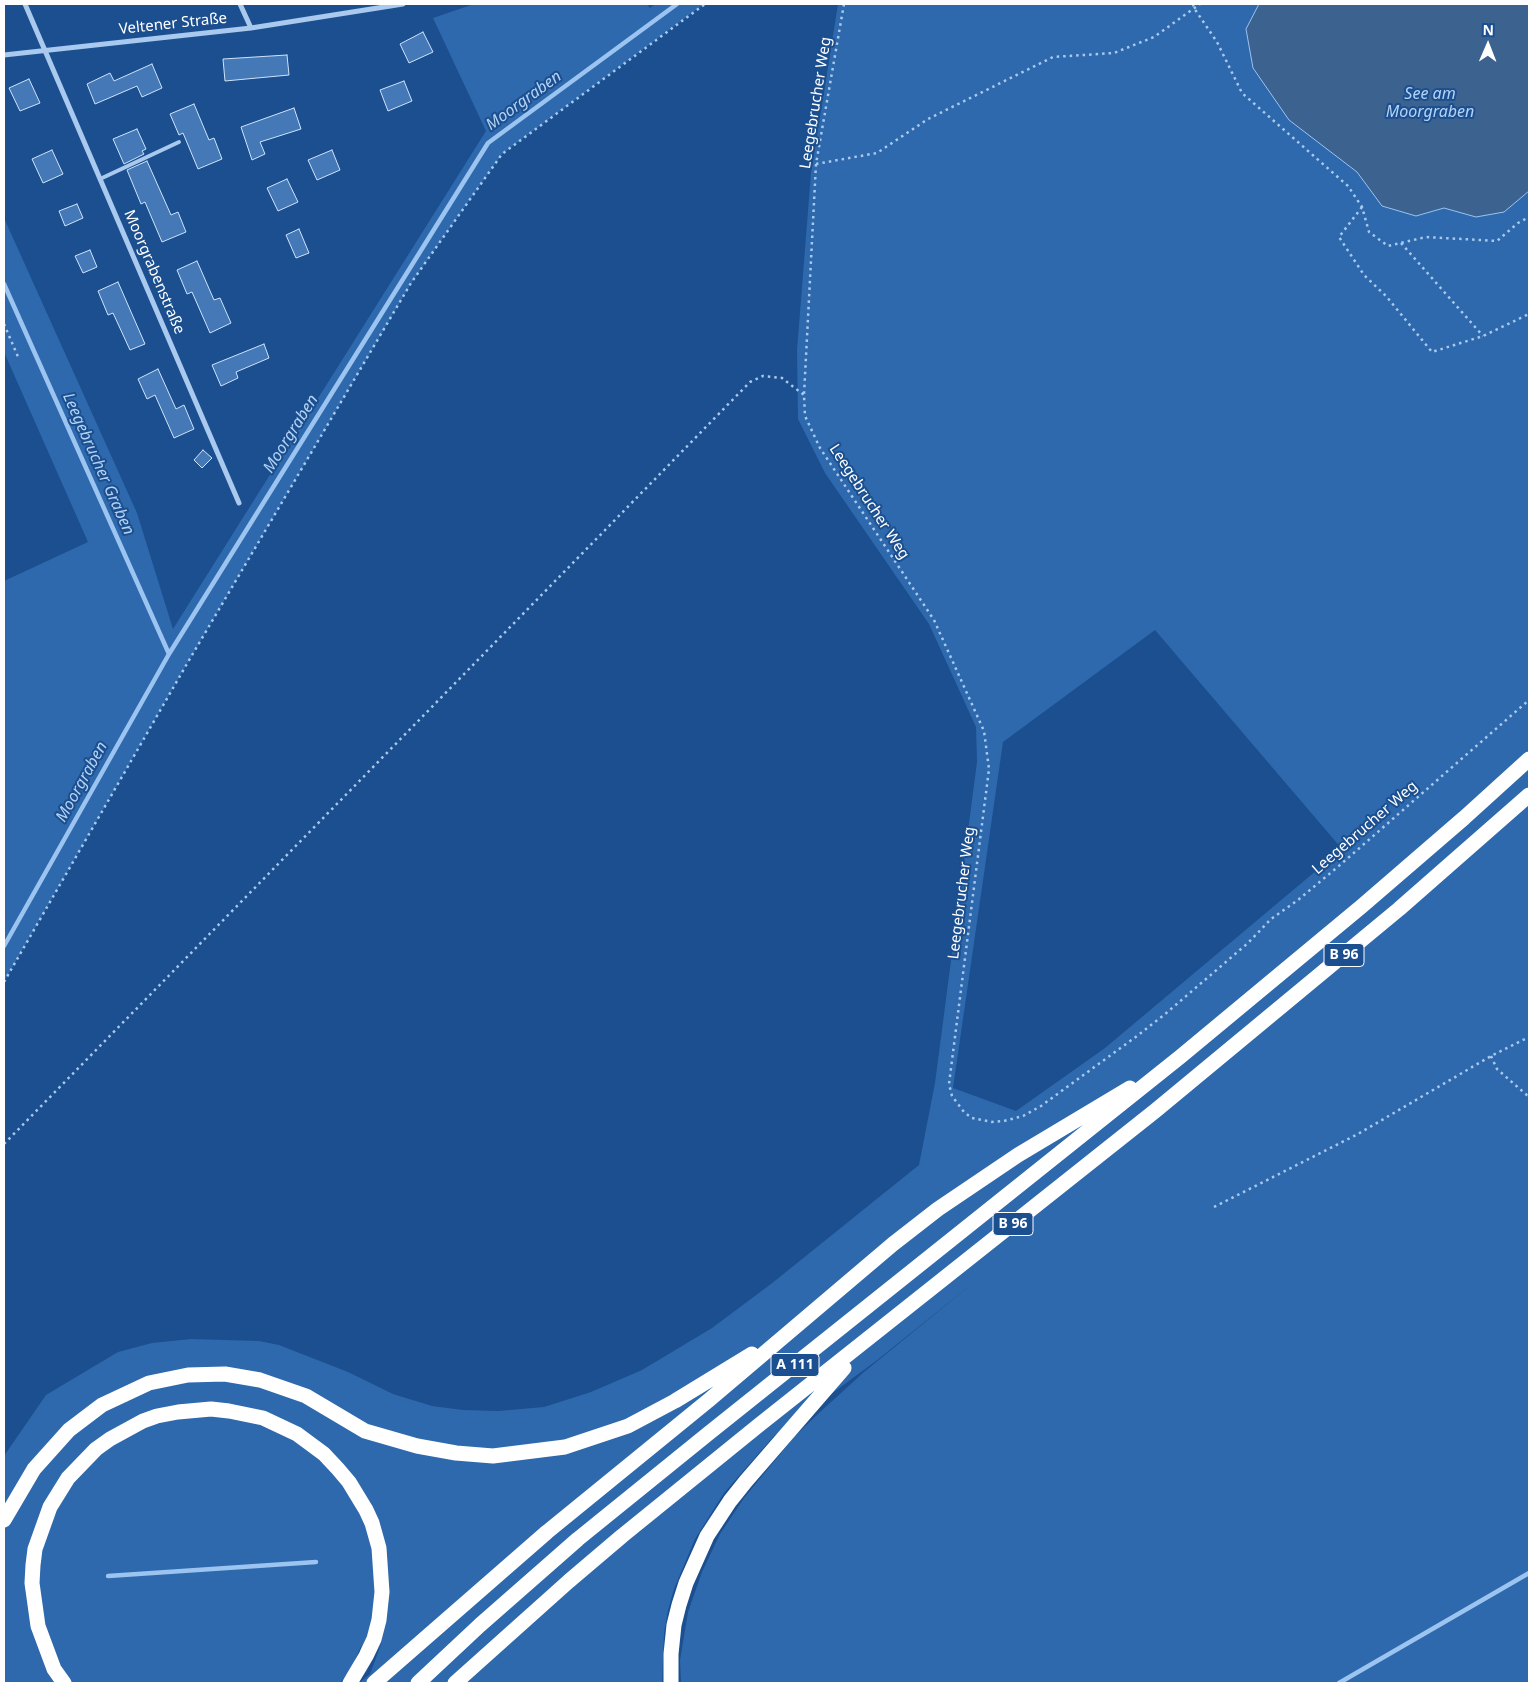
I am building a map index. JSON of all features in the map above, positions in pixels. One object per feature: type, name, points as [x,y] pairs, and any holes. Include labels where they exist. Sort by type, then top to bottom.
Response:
[{"type":"highway","name":"B 96","points":[[1180,1057],[1362,906],[1529,759]]},
{"type":"highway","name":"B 96","points":[[872,1337],[1162,1105],[1399,909],[1529,795]]},
{"type":"highway","points":[[374,1683],[540,1538],[709,1400],[893,1244],[950,1200],[1046,1138],[1180,1057]]},
{"type":"highway","name":"A 111","points":[[418,1683],[480,1624],[593,1527],[1180,1057]]},
{"type":"highway","points":[[4,1520],[34,1469],[69,1430],[102,1405],[149,1383],[188,1375],[225,1374],[260,1380],[306,1396],[364,1432],[456,1454],[493,1456],[565,1447],[628,1426],[675,1401],[791,1330]]},
{"type":"highway","points":[[671,1683],[671,1654],[677,1612],[686,1582],[707,1536],[730,1501],[758,1466],[872,1337]]},
{"type":"highway","name":"A 111","points":[[456,1683],[622,1536],[759,1425],[872,1337]]},
{"type":"highway","points":[[64,1683],[54,1669],[38,1626],[32,1582],[35,1549],[50,1507],[68,1478],[96,1449],[110,1439],[143,1421],[157,1416],[210,1409],[238,1412],[263,1418],[297,1434],[324,1454],[338,1468],[366,1510],[372,1524],[378,1548],[382,1592],[374,1639],[350,1683]]},
{"type":"street","name":"Moorgrabenstraße","points":[[25,4],[239,503]]},
{"type":"street","points":[[240,4],[251,28]]},
{"type":"street","name":"Veltener Straße","points":[[4,55],[251,28],[403,4]]},
{"type":"lane","points":[[100,179],[179,142]]},
{"type":"path","points":[[4,982],[193,654],[411,283],[502,154],[705,4]]},
{"type":"path","name":"Leegebrucher Weg","points":[[844,4],[816,164],[804,395],[805,416],[820,448],[934,620],[984,731],[988,769],[949,1084],[957,1105],[972,1118],[992,1122],[1023,1116],[1041,1106],[1164,1015],[1248,943],[1271,919],[1298,900],[1529,700]]},
{"type":"path","points":[[1193,4],[1217,42],[1242,93],[1348,186],[1362,207],[1369,232],[1388,246],[1426,237],[1497,241],[1518,223],[1529,217]]},
{"type":"path","points":[[816,164],[877,153],[928,119],[1053,57],[1114,52],[1154,37],[1200,4]]},
{"type":"path","points":[[1362,207],[1339,237],[1364,275],[1386,296],[1432,352],[1483,336],[1529,315]]},
{"type":"path","points":[[1401,243],[1483,336]]},
{"type":"path","points":[[4,324],[19,359]]},
{"type":"path","points":[[4,1144],[750,382],[763,376],[782,378],[804,395]]},
{"type":"path","points":[[1214,1207],[1358,1134],[1491,1056],[1529,1037]]},
{"type":"path","points":[[1491,1056],[1497,1069],[1529,1098]]},
{"type":"shaded area","points":[[474,4],[647,4],[650,8],[655,4],[704,4],[502,154],[412,282],[188,662],[4,982],[4,581],[88,542],[4,352],[4,218],[137,513],[173,629],[486,131],[433,18]]},
{"type":"shaded area","points":[[838,4],[1259,4],[1246,29],[1253,68],[1289,119],[1357,172],[1382,206],[1416,216],[1444,208],[1476,217],[1525,195],[1529,191],[1529,1683],[681,1683],[680,1660],[688,1612],[702,1572],[720,1534],[744,1498],[795,1436],[819,1413],[864,1372],[978,1279],[876,1361],[774,1436],[724,1493],[695,1539],[674,1589],[664,1634],[662,1683],[359,1683],[370,1674],[382,1642],[366,1672],[355,1683],[356,1665],[362,1644],[351,1669],[340,1683],[4,1683],[4,1456],[46,1395],[118,1352],[152,1343],[191,1339],[259,1341],[279,1345],[348,1372],[393,1394],[432,1406],[463,1410],[498,1411],[544,1407],[591,1392],[642,1370],[712,1328],[771,1284],[919,1165],[935,1083],[977,762],[976,727],[929,624],[825,473],[798,419],[797,350],[811,173]],"holes":[[[1155,630],[1342,849],[1105,1048],[1016,1111],[953,1088],[1003,742]]]},
{"type":"water","name":"See am Moorgraben","points":[[1259,4],[1529,4],[1529,191],[1504,212],[1476,217],[1444,208],[1416,216],[1382,206],[1357,172],[1289,120],[1253,68],[1246,29]]},
{"type":"building","points":[[423,32],[433,52],[409,63],[400,44]]},
{"type":"building","points":[[287,55],[289,75],[225,81],[223,59]]},
{"type":"building","points":[[152,64],[162,88],[142,97],[137,86],[95,104],[87,84],[110,73],[114,81]]},
{"type":"building","points":[[29,79],[40,103],[20,111],[9,88]]},
{"type":"building","points":[[404,81],[412,101],[388,111],[380,90]]},
{"type":"building","points":[[194,104],[209,140],[214,138],[222,159],[198,169],[183,133],[179,135],[170,114]]},
{"type":"building","points":[[294,108],[301,129],[260,142],[265,154],[252,160],[241,127]]},
{"type":"building","points":[[137,129],[146,149],[142,151],[144,154],[124,164],[113,139]]},
{"type":"building","points":[[52,150],[63,174],[43,183],[32,159]]},
{"type":"building","points":[[332,150],[340,170],[317,180],[308,160]]},
{"type":"building","points":[[147,161],[171,215],[178,212],[186,232],[162,242],[145,202],[141,204],[127,170]]},
{"type":"building","points":[[287,179],[298,202],[278,211],[267,188]]},
{"type":"building","points":[[77,204],[83,218],[65,226],[59,211]]},
{"type":"building","points":[[299,229],[309,253],[296,258],[286,235]]},
{"type":"building","points":[[90,250],[97,267],[83,273],[75,256]]},
{"type":"building","points":[[197,261],[214,300],[220,298],[231,323],[210,333],[192,292],[187,294],[177,270]]},
{"type":"building","points":[[118,282],[145,344],[130,350],[113,313],[108,315],[98,291]]},
{"type":"building","points":[[264,344],[269,358],[236,372],[238,378],[221,386],[212,365]]},
{"type":"building","points":[[158,369],[176,409],[184,405],[194,429],[174,438],[155,395],[147,399],[138,379]]},
{"type":"building","points":[[203,450],[212,458],[202,468],[194,460]]},
{"type":"waterway","name":"Moorgraben","points":[[4,946],[169,654],[488,143],[677,4]]},
{"type":"waterway","name":"Leegebrucher Graben","points":[[4,284],[169,654]]},
{"type":"waterway","points":[[108,1576],[316,1562]]},
{"type":"waterway","points":[[1339,1683],[1529,1573]]}]
